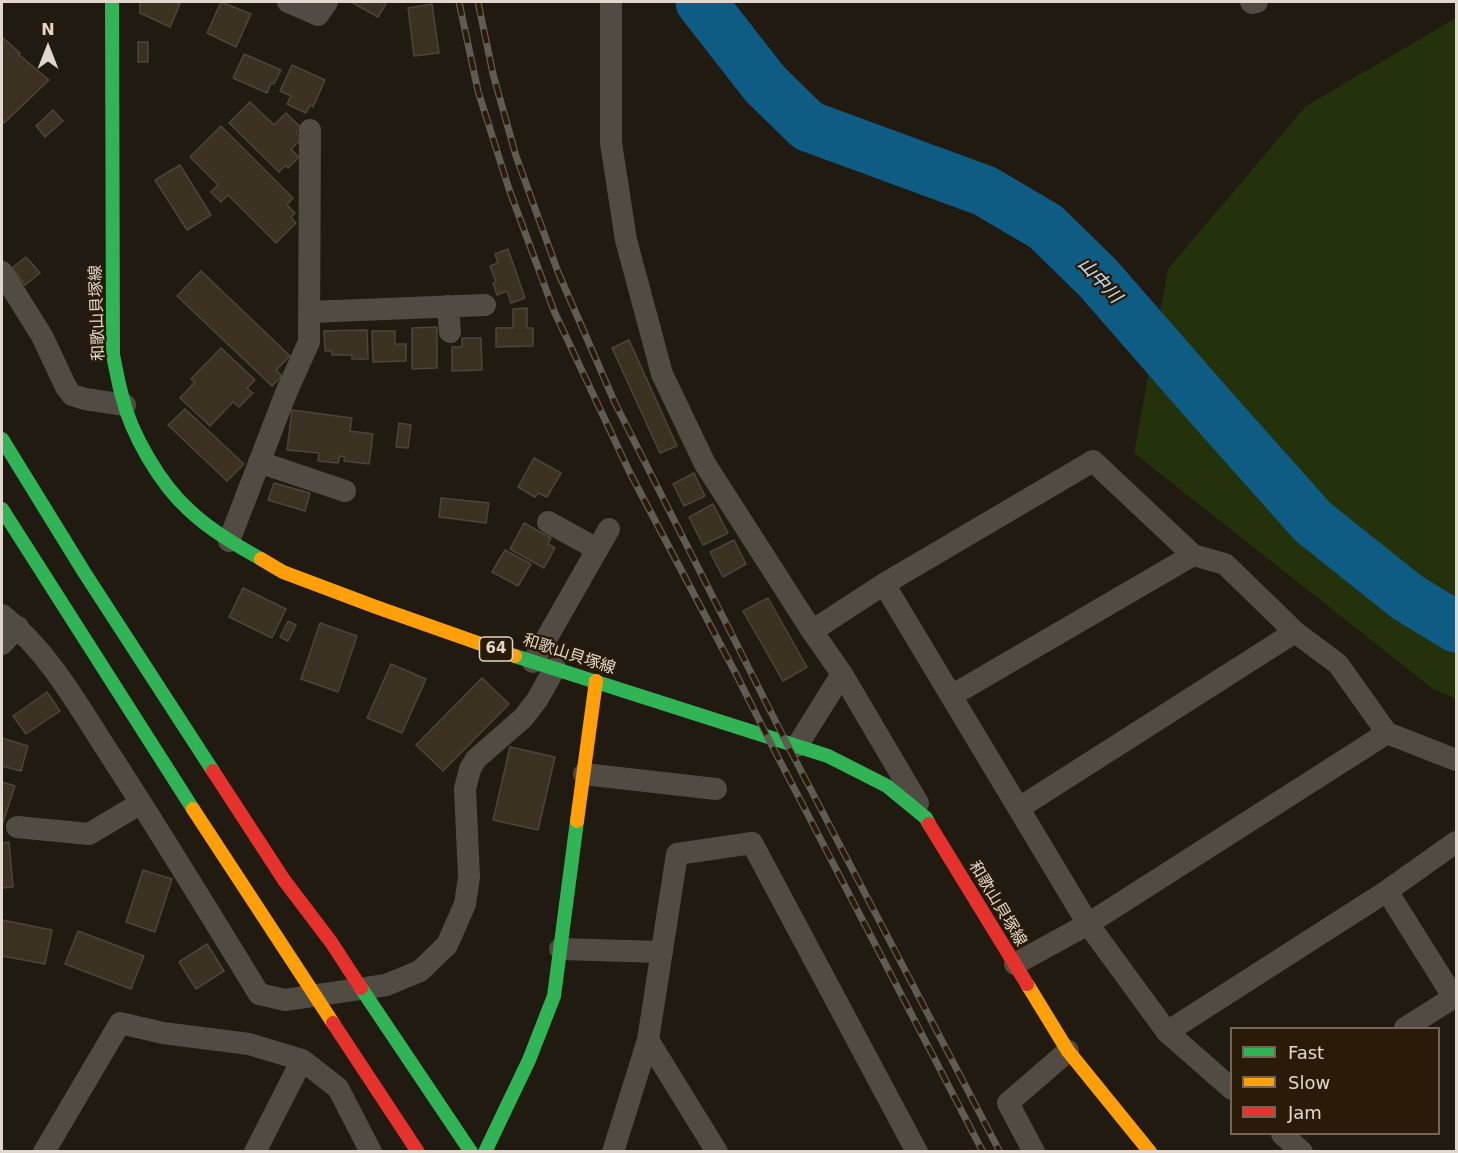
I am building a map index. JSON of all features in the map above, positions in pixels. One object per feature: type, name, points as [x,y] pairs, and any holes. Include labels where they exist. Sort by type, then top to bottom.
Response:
[{"type":"main road","name":"和歌山貝塚線","points":[[112,2],[113,355],[122,398],[138,439],[159,476],[187,509],[229,541],[283,572],[533,662],[828,756],[886,786],[926,818],[1068,1051],[1150,1152]]},
{"type":"main road","points":[[2,439],[84,572],[284,880],[331,942],[471,1152]]},
{"type":"main road","points":[[2,509],[282,947],[418,1152]]},
{"type":"main road","points":[[485,1152],[529,1060],[554,996],[596,681]]},
{"type":"street","points":[[288,2],[318,15],[327,2]]},
{"type":"street","points":[[611,2],[611,143],[626,240],[662,374],[705,464],[842,674],[926,818]]},
{"type":"street","points":[[1251,2],[1257,2]]},
{"type":"street","points":[[229,541],[286,393],[309,342],[310,130]]},
{"type":"street","points":[[2,272],[42,336],[72,395],[125,405]]},
{"type":"street","points":[[310,312],[485,305]]},
{"type":"street","points":[[448,306],[450,332]]},
{"type":"street","points":[[812,631],[884,584],[1093,461],[1193,555],[1225,564],[1295,632],[1338,664],[1387,733],[1456,760]]},
{"type":"street","points":[[259,462],[345,491]]},
{"type":"street","points":[[548,522],[597,549]]},
{"type":"street","points":[[533,662],[609,529]]},
{"type":"street","points":[[951,696],[1193,555]]},
{"type":"street","points":[[884,584],[1088,924],[1167,1032],[1230,1087]]},
{"type":"street","points":[[2,644],[10,621],[51,663],[259,993],[285,1000],[386,985],[420,971],[447,945],[465,904],[469,877],[465,789],[470,770],[476,759],[523,717],[537,700],[555,668]]},
{"type":"street","points":[[1019,808],[1295,632]]},
{"type":"street","points":[[797,746],[842,674]]},
{"type":"street","points":[[1015,964],[1088,924],[1387,733]]},
{"type":"street","points":[[584,774],[716,789]]},
{"type":"street","points":[[17,827],[88,834],[141,803]]},
{"type":"street","points":[[1167,1032],[1387,891],[1456,842]]},
{"type":"street","points":[[613,1152],[648,1040],[677,854],[752,843],[917,1152]]},
{"type":"street","points":[[1387,891],[1455,997],[1408,1027]]},
{"type":"street","points":[[560,949],[662,952]]},
{"type":"street","points":[[44,1152],[120,1023],[162,1033],[249,1044],[302,1060],[338,1088],[371,1152]]},
{"type":"street","points":[[648,1040],[717,1152]]},
{"type":"street","points":[[1034,1152],[1008,1103],[1068,1051]]},
{"type":"street","points":[[255,1152],[302,1060]]},
{"type":"street","points":[[1283,1135],[1302,1152]]},
{"type":"green space","points":[[1456,18],[1456,699],[1433,689],[1134,453],[1168,269],[1306,106]]},
{"type":"building","points":[[140,2],[180,4],[170,27],[140,13]]},
{"type":"building","points":[[221,2],[251,14],[236,47],[207,33]]},
{"type":"building","points":[[351,2],[387,2],[378,17]]},
{"type":"building","points":[[432,4],[439,53],[414,56],[408,8]]},
{"type":"building","points":[[2,37],[49,80],[4,123],[2,121]]},
{"type":"building","points":[[138,42],[148,42],[148,62],[138,62]]},
{"type":"building","points":[[244,54],[281,70],[267,93],[233,78]]},
{"type":"building","points":[[292,65],[325,80],[313,107],[310,105],[306,113],[287,104],[291,96],[280,91]]},
{"type":"building","points":[[250,102],[274,125],[286,113],[301,128],[296,133],[302,139],[291,149],[299,157],[288,168],[286,165],[279,172],[229,123]]},
{"type":"building","points":[[53,110],[63,121],[45,137],[36,126]]},
{"type":"building","points":[[221,126],[293,198],[287,205],[295,213],[291,217],[296,223],[276,243],[228,195],[221,202],[211,192],[218,185],[190,157]]},
{"type":"building","points":[[180,165],[211,215],[187,230],[155,180]]},
{"type":"building","points":[[508,249],[525,298],[511,303],[507,291],[497,295],[493,283],[496,282],[490,266],[498,263],[495,254]]},
{"type":"building","points":[[26,257],[40,273],[25,285],[12,268]]},
{"type":"building","points":[[201,271],[290,356],[276,370],[282,376],[272,386],[177,296]]},
{"type":"building","points":[[527,308],[527,328],[533,328],[533,346],[496,347],[496,328],[513,328],[513,309]]},
{"type":"building","points":[[437,327],[437,368],[412,369],[412,328]]},
{"type":"building","points":[[367,330],[368,359],[352,359],[352,355],[332,355],[332,351],[325,351],[324,331]]},
{"type":"building","points":[[372,331],[395,331],[395,344],[406,344],[406,361],[373,362]]},
{"type":"building","points":[[462,338],[481,338],[482,370],[452,371],[452,347],[462,347]]},
{"type":"building","points":[[629,340],[677,446],[660,453],[612,348]]},
{"type":"building","points":[[221,348],[255,380],[247,388],[253,393],[239,407],[233,402],[210,426],[180,398],[195,382],[191,379]]},
{"type":"building","points":[[185,409],[244,464],[227,481],[168,425]]},
{"type":"building","points":[[292,410],[352,418],[350,431],[373,434],[369,464],[344,461],[345,457],[340,456],[338,463],[318,461],[319,453],[287,450]]},
{"type":"building","points":[[399,423],[411,425],[408,448],[396,447]]},
{"type":"building","points":[[534,458],[561,473],[547,497],[538,493],[535,497],[518,487]]},
{"type":"building","points":[[694,473],[705,496],[684,506],[673,484]]},
{"type":"building","points":[[274,483],[310,493],[305,511],[268,500]]},
{"type":"building","points":[[441,498],[489,503],[486,523],[439,517]]},
{"type":"building","points":[[713,504],[728,533],[703,545],[689,517]]},
{"type":"building","points":[[524,523],[551,538],[548,544],[555,548],[544,568],[510,549]]},
{"type":"building","points":[[734,540],[746,564],[723,577],[710,552]]},
{"type":"building","points":[[505,550],[531,564],[518,586],[492,572]]},
{"type":"building","points":[[243,588],[286,609],[272,638],[229,617]]},
{"type":"building","points":[[768,598],[807,667],[783,681],[743,611]]},
{"type":"building","points":[[288,621],[296,625],[288,641],[280,637]]},
{"type":"building","points":[[320,623],[357,636],[338,692],[301,679]]},
{"type":"building","points":[[391,664],[426,679],[402,733],[367,718]]},
{"type":"building","points":[[482,678],[509,704],[443,771],[416,745]]},
{"type":"building","points":[[47,692],[60,711],[26,734],[13,716]]},
{"type":"building","points":[[2,738],[28,746],[21,771],[2,766]]},
{"type":"building","points":[[510,747],[555,757],[538,830],[493,820]]},
{"type":"building","points":[[2,782],[15,786],[2,825]]},
{"type":"building","points":[[9,842],[13,887],[2,888],[2,843]]},
{"type":"building","points":[[143,870],[172,879],[155,932],[126,922]]},
{"type":"building","points":[[2,920],[52,930],[45,964],[2,956]]},
{"type":"building","points":[[78,931],[144,956],[131,989],[65,964]]},
{"type":"building","points":[[207,944],[224,971],[196,989],[179,962]]},
{"type":"waterway","name":"山中川","points":[[701,2],[765,84],[808,126],[985,191],[1046,227],[1098,278],[1313,522],[1407,597],[1456,627]]},
{"type":"railway","points":[[459,2],[478,91],[509,189],[554,311],[630,473],[983,1152]]},
{"type":"railway","points":[[478,2],[493,74],[516,156],[558,272],[615,403],[786,742],[1000,1152]]},
{"type":"traffic: fast","points":[[112,2],[113,355],[126,411],[148,458],[178,499],[206,524],[261,559]]},
{"type":"traffic: fast","points":[[2,439],[84,572],[213,771]]},
{"type":"traffic: fast","points":[[2,509],[193,809]]},
{"type":"traffic: fast","points":[[515,656],[828,756],[887,786],[926,818],[929,824]]},
{"type":"traffic: fast","points":[[485,1152],[529,1060],[554,996],[577,821]]},
{"type":"traffic: fast","points":[[361,988],[471,1152]]},
{"type":"traffic: slow","points":[[261,559],[283,572],[515,656]]},
{"type":"traffic: slow","points":[[577,821],[596,681]]},
{"type":"traffic: slow","points":[[193,809],[333,1023]]},
{"type":"traffic: slow","points":[[1027,984],[1068,1051],[1150,1152]]},
{"type":"traffic: jam","points":[[213,771],[284,880],[331,942],[361,988]]},
{"type":"traffic: jam","points":[[929,824],[1027,984]]},
{"type":"traffic: jam","points":[[333,1023],[418,1152]]}]
